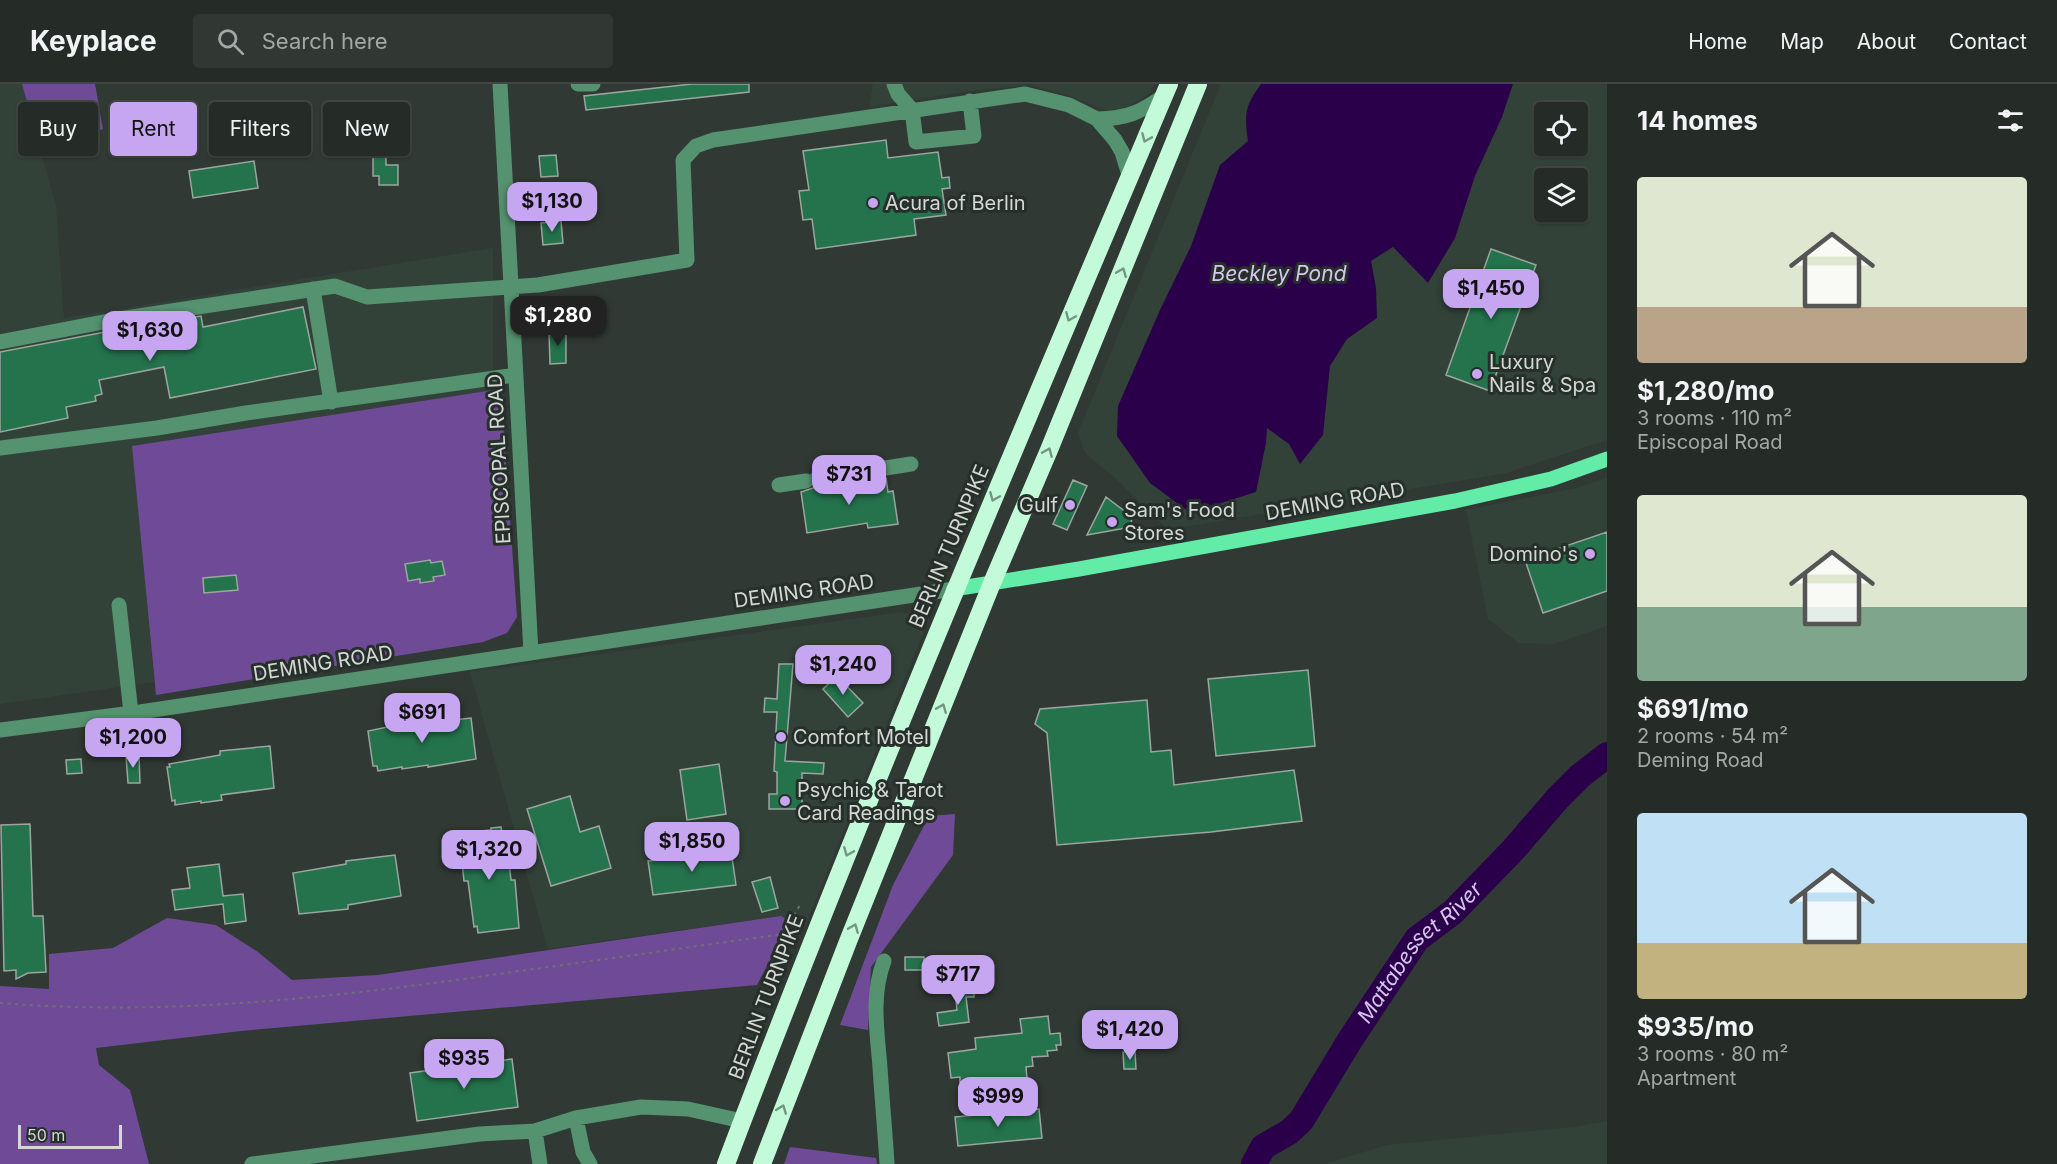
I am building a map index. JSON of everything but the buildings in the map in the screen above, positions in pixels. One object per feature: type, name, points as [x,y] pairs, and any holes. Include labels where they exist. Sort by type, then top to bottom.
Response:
[{"type":"highway","points":[[762,1164],[849,939],[992,583],[1054,439],[1198,84]]},
{"type":"highway","name":"BERLIN TURNPIKE","points":[[726,1164],[817,927],[954,589],[1167,89]]},
{"type":"main road","name":"DEMING ROAD","points":[[954,589],[1455,501],[1551,479],[1607,459]]},
{"type":"street","name":"EPISCOPAL ROAD","points":[[500,84],[531,653]]},
{"type":"street","points":[[578,84],[593,84]]},
{"type":"street","points":[[894,84],[898,94],[912,110],[916,142],[974,136],[970,101]]},
{"type":"street","points":[[0,342],[119,319],[335,286],[368,297],[538,285],[687,260],[683,160],[696,146],[713,140],[1025,94],[1069,105],[1097,118],[1113,119],[1144,110],[1167,89]]},
{"type":"street","points":[[1097,118],[1115,140],[1126,162],[1130,178]]},
{"type":"street","points":[[313,289],[331,402]]},
{"type":"street","points":[[0,448],[157,428],[246,413],[515,375]]},
{"type":"street","points":[[778,485],[911,464]]},
{"type":"street","name":"DEMING ROAD","points":[[0,730],[131,713],[954,589]]},
{"type":"street","points":[[119,605],[131,713]]},
{"type":"street","points":[[884,961],[878,976],[876,1021],[887,1164]]},
{"type":"street","points":[[252,1164],[480,1134],[535,1131],[576,1118],[641,1107],[688,1109],[742,1121]]},
{"type":"street","points":[[576,1118],[583,1152],[590,1164]]},
{"type":"street","points":[[535,1131],[540,1164]]},
{"type":"path","points":[[0,1003],[84,1006],[187,1005],[298,998],[392,988],[784,934],[801,903]]},
{"type":"shaded area","points":[[0,84],[22,84],[27,102],[18,102],[18,156],[42,156],[56,206],[64,318],[493,248],[493,390],[133,446],[154,682],[0,704]]},
{"type":"shaded area","points":[[22,84],[95,84],[103,129],[98,131],[98,102],[27,102]]},
{"type":"shaded area","points":[[873,84],[1154,84],[1151,92],[1125,108],[1105,110],[1071,96],[1030,85],[970,91],[869,107]]},
{"type":"shaded area","points":[[1221,84],[1607,84],[1607,440],[1506,473],[1184,527],[1165,527],[1114,477],[1085,453],[1078,433]]},
{"type":"shaded area","points":[[493,390],[502,406],[517,617],[507,633],[483,642],[156,695],[132,446]]},
{"type":"shaded area","points":[[1607,478],[1607,626],[1553,644],[1519,643],[1488,619],[1466,510],[1577,488]]},
{"type":"shaded area","points":[[903,612],[918,617],[924,631],[806,924],[781,916],[548,949],[470,672]]},
{"type":"shaded area","points":[[955,814],[953,855],[871,967],[868,1030],[840,1025],[893,885],[929,816]]},
{"type":"shaded area","points":[[781,916],[791,921],[757,985],[241,1031],[96,1048],[99,1065],[130,1090],[149,1164],[0,1164],[0,986],[49,989],[49,954],[113,948],[167,918],[216,925],[258,952],[292,980],[378,975]]},
{"type":"shaded area","points":[[1607,1121],[1607,1164],[1324,1164],[1387,1145],[1574,1127]]},
{"type":"shaded area","points":[[790,1147],[876,1158],[877,1164],[784,1164]]},
{"type":"water","name":"Beckley Pond","points":[[1261,84],[1513,84],[1502,117],[1475,176],[1455,238],[1428,283],[1393,247],[1371,261],[1376,288],[1377,318],[1347,339],[1330,366],[1323,435],[1300,464],[1289,444],[1267,428],[1256,492],[1218,504],[1185,509],[1150,483],[1117,436],[1118,406],[1191,246],[1220,165],[1248,141],[1247,111]]},
{"type":"waterway","name":"Mattabesset River","points":[[1254,1164],[1263,1147],[1289,1132],[1301,1121],[1350,1040],[1417,939],[1453,912],[1513,850],[1558,798],[1580,776],[1607,755]]},
{"type":"place","name":"Acura of Berlin","points":[[873,203]]},
{"type":"place","name":"Luxury Nails & Spa","points":[[1477,374]]},
{"type":"place","name":"Gulf","points":[[1070,505]]},
{"type":"place","name":"Sam's Food Stores","points":[[1112,522]]},
{"type":"place","name":"Domino's","points":[[1590,554]]},
{"type":"place","name":"Comfort Motel","points":[[781,737]]},
{"type":"place","name":"Psychic & Tarot Card Readings","points":[[785,801]]}]
